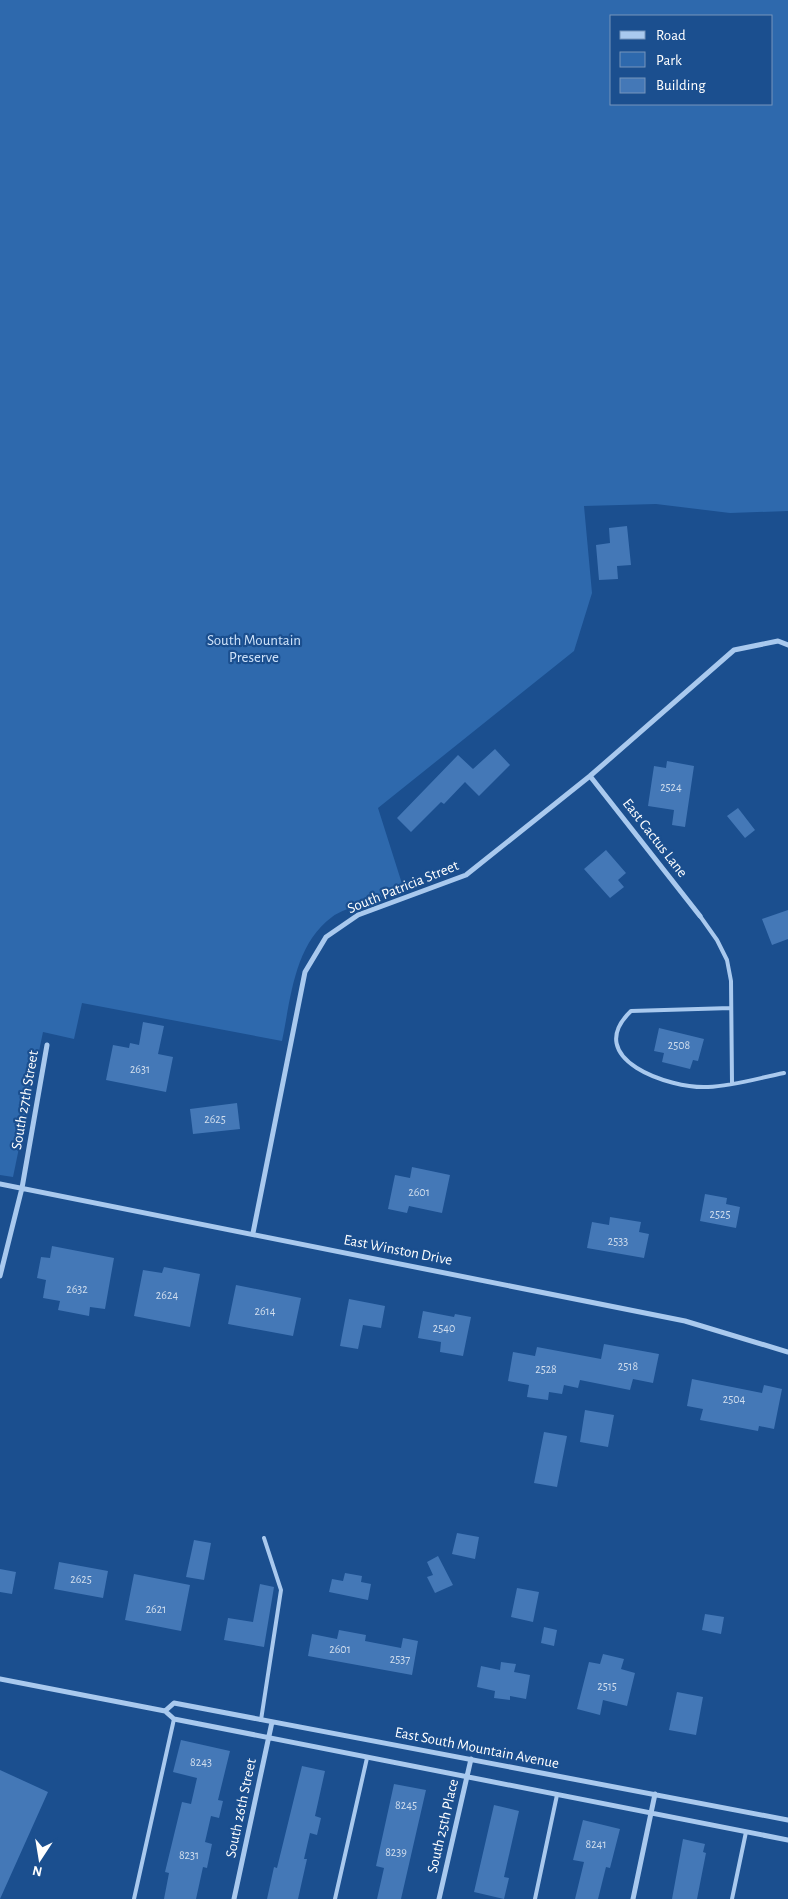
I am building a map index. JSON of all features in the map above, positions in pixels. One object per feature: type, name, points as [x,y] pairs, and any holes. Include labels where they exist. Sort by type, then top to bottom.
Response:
[{"type":"street","name":"South Patricia Street","points":[[253,1233],[305,972],[326,938],[358,915],[466,875],[590,776],[734,650],[778,641],[788,644]]},
{"type":"street","name":"East Cactus Lane","points":[[590,776],[700,916]]},
{"type":"street","name":"South 27th Street","points":[[0,1276],[22,1188],[47,1045]]},
{"type":"street","name":"East Winston Drive","points":[[0,1184],[253,1233],[685,1321],[788,1352]]},
{"type":"street","name":"East South Mountain Avenue","points":[[0,1679],[166,1711],[174,1703],[788,1820]]},
{"type":"street","points":[[166,1711],[174,1719]]},
{"type":"street","name":"East South Mountain Avenue","points":[[174,1719],[788,1840]]},
{"type":"street","name":"South 26th Street","points":[[234,1899],[272,1722]]},
{"type":"street","name":"South 25th Place","points":[[439,1899],[472,1759]]},
{"type":"street","points":[[633,1899],[655,1794]]},
{"type":"lane","points":[[700,916],[717,940],[727,960],[731,981],[732,1083]]},
{"type":"lane","points":[[731,1008],[631,1010],[620,1021],[614,1037],[618,1054],[641,1071],[676,1083],[707,1087],[784,1073]]},
{"type":"lane","points":[[261,1720],[281,1590],[264,1538]]},
{"type":"lane","points":[[134,1899],[174,1719]]},
{"type":"lane","points":[[335,1899],[367,1758]]},
{"type":"lane","points":[[535,1899],[557,1795]]},
{"type":"lane","points":[[732,1899],[746,1832]]},
{"type":"green space","name":"South Mountain Preserve","points":[[0,0],[788,0],[788,511],[730,513],[656,504],[584,506],[592,593],[574,651],[378,808],[404,890],[346,909],[332,917],[319,929],[309,942],[296,973],[282,1041],[82,1003],[74,1039],[43,1032],[13,1177],[0,1175]]},
{"type":"building","points":[[627,526],[631,565],[617,566],[618,579],[599,580],[596,545],[610,543],[609,528]]},
{"type":"building","points":[[495,749],[510,765],[479,796],[465,782],[444,804],[441,802],[411,832],[397,818],[458,755],[473,769]]},
{"type":"building","points":[[667,761],[694,766],[685,827],[672,825],[674,810],[648,806],[654,766],[666,768]]},
{"type":"building","points":[[738,808],[755,830],[745,838],[727,816]]},
{"type":"building","points":[[606,850],[626,873],[618,880],[624,887],[610,898],[584,869]]},
{"type":"building","points":[[788,910],[788,939],[772,945],[762,919]]},
{"type":"building","points":[[143,1022],[164,1026],[158,1054],[173,1057],[166,1092],[106,1080],[113,1045],[129,1048],[130,1043],[139,1045]]},
{"type":"building","points":[[659,1028],[704,1039],[698,1061],[693,1060],[690,1069],[662,1062],[664,1053],[654,1051]]},
{"type":"building","points":[[237,1103],[240,1129],[193,1134],[190,1109]]},
{"type":"building","points":[[412,1167],[450,1175],[442,1213],[409,1206],[407,1213],[388,1209],[395,1175],[410,1178]]},
{"type":"building","points":[[705,1194],[727,1198],[726,1204],[740,1207],[736,1228],[700,1221]]},
{"type":"building","points":[[610,1217],[641,1222],[639,1232],[649,1234],[644,1258],[587,1248],[592,1222],[609,1225]]},
{"type":"building","points":[[52,1246],[114,1258],[105,1309],[90,1307],[89,1316],[58,1310],[60,1301],[43,1298],[46,1280],[37,1278],[41,1257],[50,1258]]},
{"type":"building","points":[[164,1267],[200,1274],[190,1327],[134,1316],[143,1270],[162,1273]]},
{"type":"building","points":[[236,1285],[301,1298],[293,1336],[228,1324]]},
{"type":"building","points":[[349,1299],[385,1306],[381,1328],[363,1325],[358,1349],[340,1346]]},
{"type":"building","points":[[423,1311],[454,1317],[455,1314],[471,1317],[463,1356],[440,1352],[441,1342],[418,1338]]},
{"type":"building","points":[[604,1344],[659,1354],[653,1383],[633,1379],[630,1390],[580,1380],[578,1388],[564,1385],[562,1394],[549,1392],[548,1400],[527,1397],[529,1385],[508,1381],[513,1352],[535,1356],[537,1347],[601,1359]]},
{"type":"building","points":[[692,1379],[762,1393],[764,1385],[782,1389],[774,1429],[759,1426],[758,1431],[700,1420],[703,1409],[687,1406]]},
{"type":"building","points":[[585,1410],[614,1415],[608,1447],[580,1442]]},
{"type":"building","points":[[544,1432],[567,1436],[557,1487],[534,1483]]},
{"type":"building","points":[[457,1533],[479,1537],[475,1559],[452,1554]]},
{"type":"building","points":[[194,1540],[211,1543],[204,1580],[186,1577]]},
{"type":"building","points":[[438,1556],[453,1585],[435,1593],[427,1577],[433,1575],[427,1562]]},
{"type":"building","points":[[59,1562],[108,1571],[103,1598],[54,1589]]},
{"type":"building","points":[[0,1569],[16,1572],[12,1594],[0,1592]]},
{"type":"building","points":[[345,1573],[362,1576],[361,1582],[371,1584],[368,1600],[329,1592],[332,1579],[343,1581]]},
{"type":"building","points":[[134,1574],[190,1585],[181,1631],[125,1620]]},
{"type":"building","points":[[260,1584],[274,1587],[264,1647],[224,1640],[228,1618],[253,1622]]},
{"type":"building","points":[[517,1588],[539,1592],[533,1622],[511,1617]]},
{"type":"building","points":[[705,1614],[724,1617],[721,1634],[702,1630]]},
{"type":"building","points":[[544,1627],[557,1630],[554,1646],[541,1643]]},
{"type":"building","points":[[339,1630],[366,1635],[365,1641],[401,1648],[403,1638],[418,1641],[412,1675],[308,1656],[312,1634],[337,1639]]},
{"type":"building","points":[[603,1654],[624,1659],[621,1669],[635,1673],[627,1706],[603,1700],[600,1715],[577,1709],[589,1662],[600,1664]]},
{"type":"building","points":[[501,1662],[516,1664],[514,1672],[530,1675],[526,1699],[510,1696],[510,1700],[494,1698],[495,1691],[477,1687],[481,1666],[500,1670]]},
{"type":"building","points":[[677,1692],[703,1697],[696,1735],[669,1730]]},
{"type":"building","points":[[181,1740],[230,1751],[218,1800],[223,1801],[219,1818],[211,1816],[205,1842],[212,1844],[207,1868],[203,1867],[196,1899],[164,1899],[169,1873],[165,1872],[182,1802],[191,1804],[197,1778],[173,1772]]},
{"type":"building","points":[[302,1766],[325,1771],[315,1816],[321,1818],[317,1835],[310,1833],[304,1859],[307,1859],[298,1899],[267,1899],[274,1867],[277,1868]]},
{"type":"building","points":[[0,1770],[48,1792],[0,1899]]},
{"type":"building","points":[[394,1784],[426,1790],[401,1899],[377,1899],[384,1868],[376,1866]]},
{"type":"building","points":[[494,1805],[519,1811],[504,1877],[509,1878],[504,1899],[474,1892]]},
{"type":"building","points":[[583,1820],[620,1829],[610,1868],[606,1867],[598,1899],[575,1899],[584,1862],[573,1860]]},
{"type":"building","points":[[683,1839],[705,1844],[703,1852],[706,1853],[697,1899],[672,1899]]}]
